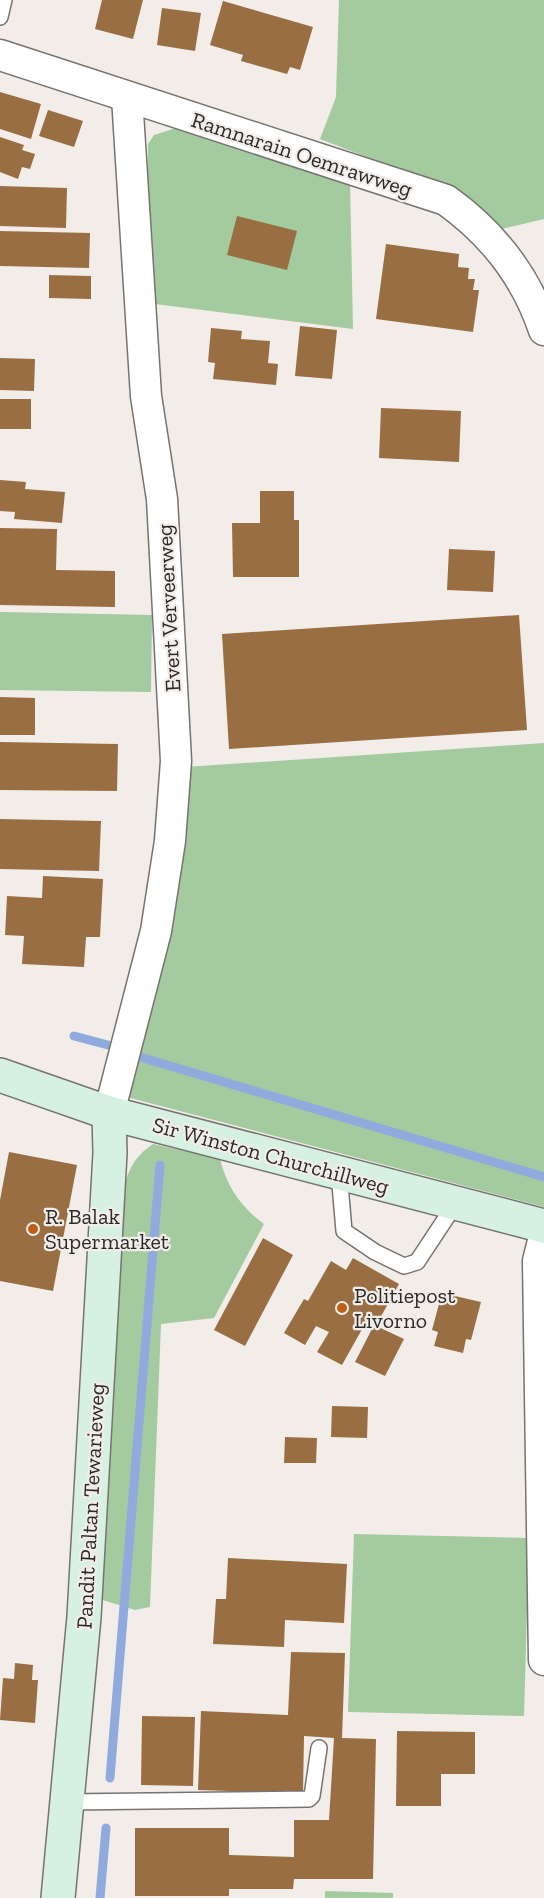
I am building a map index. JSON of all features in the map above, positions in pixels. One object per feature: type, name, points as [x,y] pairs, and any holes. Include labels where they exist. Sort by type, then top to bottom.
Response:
[{"type":"street","name":"Ramnarain Oemrawweg","points":[[0,55],[446,200],[467,215],[486,234],[521,277],[544,330]]},
{"type":"street","name":"Evert Verveerweg","points":[[109,1113],[156,931],[170,841],[176,761],[162,500],[146,396],[127,97]]},
{"type":"street","name":"Sir Winston Churchillweg","points":[[0,1075],[109,1113],[544,1226]]},
{"type":"street","name":"Pandit Paltan Tewarieweg","points":[[58,1898],[84,1617],[110,1153],[109,1113]]},
{"type":"street","points":[[544,1237],[538,1261],[544,1660]]},
{"type":"lane","points":[[0,17],[4,0]]},
{"type":"lane","points":[[339,1173],[344,1232],[375,1252],[404,1266],[417,1262],[456,1203]]},
{"type":"lane","points":[[67,1803],[309,1799],[312,1796],[319,1748]]},
{"type":"green space","points":[[339,0],[544,0],[544,219],[502,229],[452,190],[320,139],[336,97]]},
{"type":"green space","points":[[176,128],[350,181],[353,329],[147,303],[148,144],[154,135]]},
{"type":"green space","points":[[0,612],[152,615],[151,692],[0,690]]},
{"type":"green space","points":[[544,743],[544,1207],[119,1095],[185,767]]},
{"type":"green space","points":[[153,1144],[220,1159],[236,1196],[248,1211],[264,1224],[214,1318],[161,1324],[150,1607],[135,1610],[96,1598],[123,1192],[133,1165]]},
{"type":"green space","points":[[354,1534],[529,1538],[524,1716],[348,1712]]},
{"type":"green space","points":[[325,1891],[393,1893],[393,1898],[325,1898]]},
{"type":"building","points":[[102,0],[143,0],[133,39],[95,29]]},
{"type":"building","points":[[223,1],[313,27],[300,70],[290,67],[287,74],[241,61],[243,55],[210,45]]},
{"type":"building","points":[[162,8],[201,13],[195,51],[157,45]]},
{"type":"building","points":[[0,92],[41,104],[31,139],[0,129]]},
{"type":"building","points":[[48,110],[83,121],[74,147],[39,136]]},
{"type":"building","points":[[0,137],[24,145],[22,150],[35,154],[30,169],[22,167],[18,179],[0,172]]},
{"type":"building","points":[[0,186],[67,188],[66,228],[0,226]]},
{"type":"building","points":[[237,216],[297,231],[287,270],[227,255]]},
{"type":"building","points":[[0,231],[90,233],[89,268],[0,266]]},
{"type":"building","points":[[386,244],[459,254],[458,267],[469,268],[468,279],[475,279],[473,290],[479,290],[473,332],[376,319]]},
{"type":"building","points":[[49,275],[91,276],[91,299],[49,298]]},
{"type":"building","points":[[300,326],[337,330],[332,379],[295,376]]},
{"type":"building","points":[[211,328],[242,331],[241,339],[270,341],[268,363],[278,364],[276,385],[213,379],[215,363],[208,362]]},
{"type":"building","points":[[0,358],[35,359],[34,391],[0,390]]},
{"type":"building","points":[[0,399],[31,399],[31,429],[0,429]]},
{"type":"building","points":[[381,408],[461,411],[459,462],[379,458]]},
{"type":"building","points":[[0,480],[26,482],[25,489],[65,492],[62,523],[14,519],[15,512],[0,511]]},
{"type":"building","points":[[260,491],[294,491],[294,520],[299,520],[299,577],[233,577],[232,523],[260,523]]},
{"type":"building","points":[[0,528],[57,529],[56,570],[115,571],[115,607],[0,605]]},
{"type":"building","points":[[449,549],[495,551],[493,592],[447,590]]},
{"type":"building","points":[[519,615],[527,730],[229,749],[222,634]]},
{"type":"building","points":[[0,697],[35,698],[35,735],[0,735]]},
{"type":"building","points":[[0,742],[118,744],[117,791],[0,790]]},
{"type":"building","points":[[0,819],[101,821],[99,871],[0,869]]},
{"type":"building","points":[[43,876],[103,879],[100,937],[86,937],[84,967],[22,964],[24,936],[5,935],[7,896],[42,898]]},
{"type":"building","name":"R. Balak Supermarket","points":[[9,1152],[77,1165],[53,1291],[0,1281],[0,1200]]},
{"type":"building","points":[[263,1238],[293,1255],[245,1346],[214,1330]]},
{"type":"building","name":"Politiepost Livorno","points":[[353,1258],[399,1284],[379,1320],[370,1315],[342,1365],[317,1352],[329,1332],[316,1326],[305,1345],[284,1333],[304,1299],[308,1301],[331,1261],[346,1270]]},
{"type":"building","points":[[442,1293],[481,1302],[471,1340],[466,1339],[463,1353],[434,1346],[438,1332],[432,1330]]},
{"type":"building","points":[[374,1325],[404,1339],[385,1376],[355,1362]]},
{"type":"building","points":[[332,1406],[368,1407],[367,1438],[331,1437]]},
{"type":"building","points":[[285,1437],[317,1438],[316,1463],[284,1463]]},
{"type":"building","points":[[228,1558],[347,1564],[344,1623],[285,1620],[284,1647],[213,1644],[216,1599],[226,1599]]},
{"type":"building","points":[[291,1652],[345,1653],[342,1738],[376,1739],[373,1879],[294,1879],[293,1889],[229,1889],[229,1896],[135,1896],[135,1828],[229,1828],[229,1855],[294,1857],[294,1820],[329,1820],[334,1738],[304,1736],[303,1793],[198,1790],[201,1711],[288,1715]]},
{"type":"building","points":[[15,1663],[33,1665],[32,1680],[38,1680],[35,1723],[0,1720],[3,1678],[14,1679]]},
{"type":"building","points":[[142,1716],[195,1717],[193,1786],[141,1785]]},
{"type":"building","points":[[397,1731],[475,1732],[475,1774],[441,1774],[441,1806],[396,1806]]},
{"type":"waterway","points":[[74,1036],[108,1045]]},
{"type":"waterway","points":[[130,1054],[544,1177]]},
{"type":"waterway","points":[[110,1778],[160,1165]]},
{"type":"waterway","points":[[100,1898],[106,1828]]},
{"type":"place","name":"R. Balak Supermarket","points":[[33,1229]]},
{"type":"place","name":"Politiepost Livorno","points":[[342,1308]]}]
